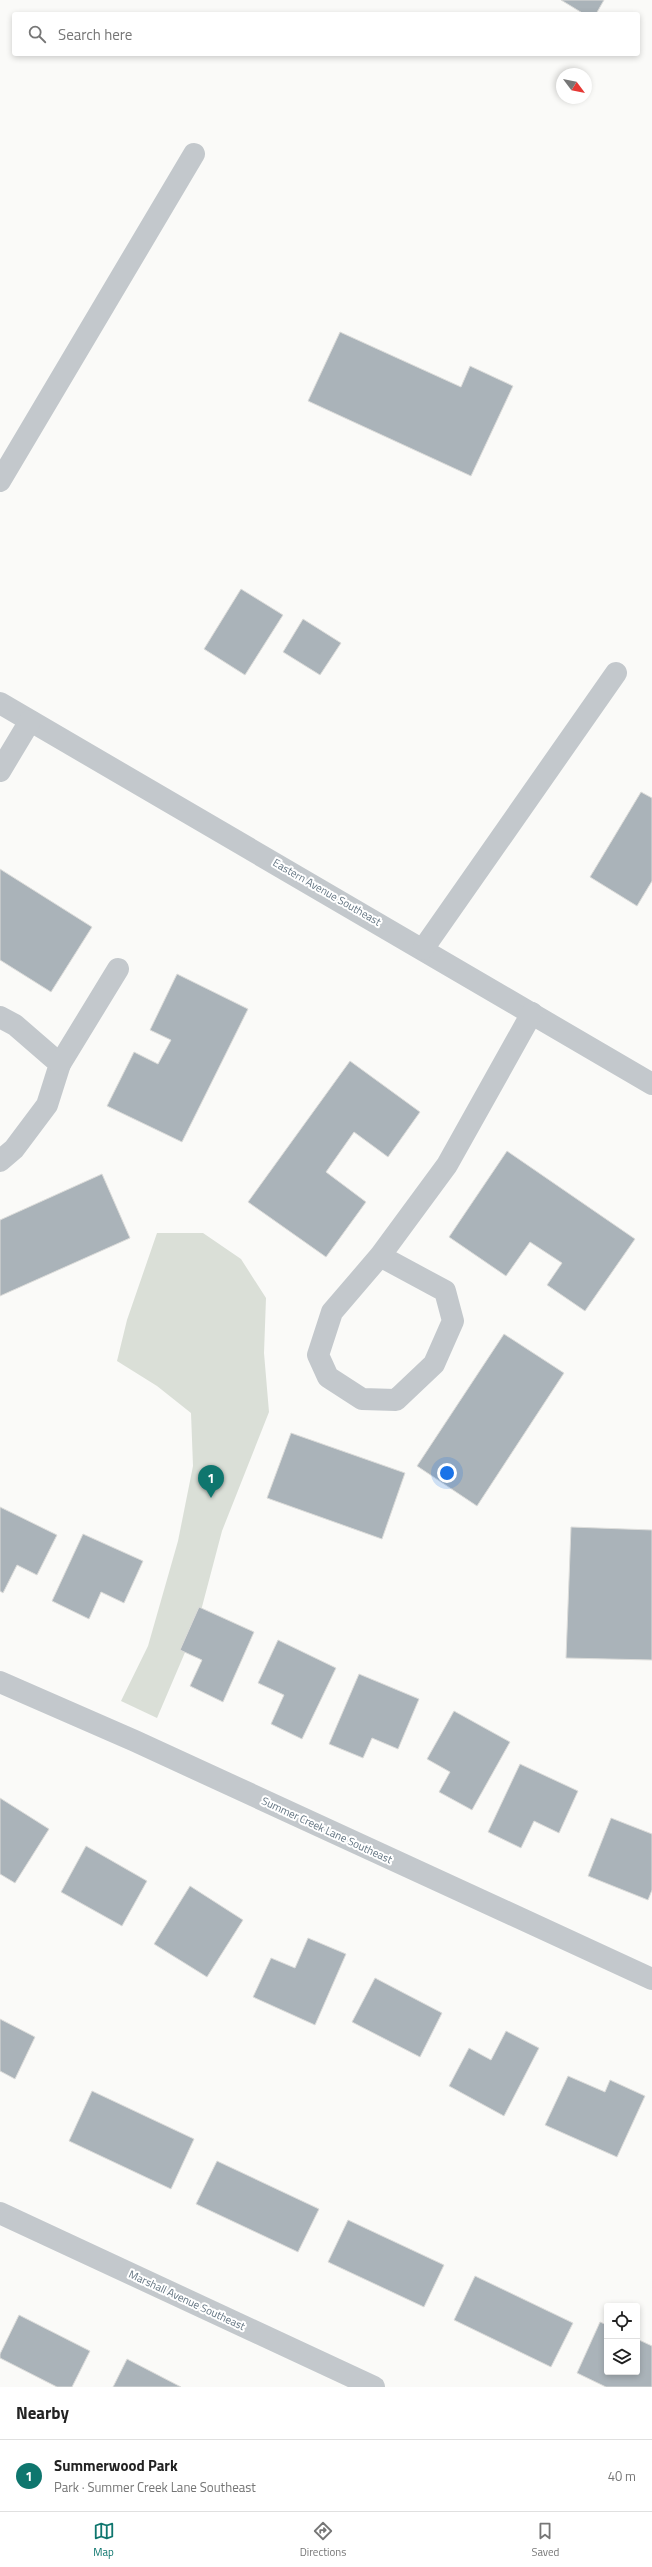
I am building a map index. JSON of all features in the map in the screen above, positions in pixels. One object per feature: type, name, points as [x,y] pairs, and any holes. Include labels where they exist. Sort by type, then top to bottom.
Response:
[{"type":"street","points":[[0,481],[194,154]]},
{"type":"street","points":[[423,949],[616,673]]},
{"type":"street","name":"Eastern Avenue Southeast","points":[[0,703],[652,1084]]},
{"type":"street","points":[[0,771],[30,721]]},
{"type":"street","points":[[0,1161],[14,1149],[46,1105],[60,1064],[118,969]]},
{"type":"street","points":[[380,1256],[445,1291],[453,1321],[434,1364],[396,1400],[362,1399],[328,1377],[318,1355],[332,1312],[380,1256],[447,1165],[532,1013]]},
{"type":"street","points":[[0,1017],[15,1025],[60,1064]]},
{"type":"street","name":"Summer Creek Lane Southeast","points":[[0,1682],[142,1745],[652,1979]]},
{"type":"street","name":"Marshall Avenue Southeast","points":[[0,2213],[374,2387]]},
{"type":"shaded area","points":[[157,1233],[203,1233],[241,1259],[266,1298],[264,1353],[269,1412],[222,1531],[198,1622],[157,1718],[121,1701],[148,1646],[178,1541],[193,1466],[191,1413],[157,1386],[117,1361],[127,1320]]},
{"type":"building","points":[[561,0],[604,0],[597,12],[581,12]]},
{"type":"building","points":[[340,332],[461,387],[470,366],[513,386],[471,476],[308,401]]},
{"type":"building","points":[[241,589],[283,615],[245,675],[204,649]]},
{"type":"building","points":[[303,619],[341,643],[320,675],[283,652]]},
{"type":"building","points":[[641,792],[652,798],[652,881],[637,906],[590,877]]},
{"type":"building","points":[[0,869],[92,927],[51,992],[0,960]]},
{"type":"building","points":[[177,974],[248,1009],[182,1142],[107,1106],[134,1052],[158,1064],[171,1040],[150,1030]]},
{"type":"building","points":[[350,1061],[420,1112],[388,1157],[354,1132],[326,1172],[366,1202],[326,1257],[248,1202]]},
{"type":"building","points":[[507,1151],[635,1239],[585,1311],[547,1285],[562,1263],[530,1242],[506,1276],[449,1237]]},
{"type":"building","points":[[102,1174],[130,1238],[0,1296],[0,1220]]},
{"type":"building","points":[[504,1334],[564,1373],[477,1506],[417,1466]]},
{"type":"building","points":[[291,1433],[405,1473],[382,1539],[267,1498]]},
{"type":"building","points":[[0,1507],[57,1535],[37,1575],[17,1565],[3,1593],[0,1591]]},
{"type":"building","points":[[571,1527],[652,1530],[652,1660],[566,1658]]},
{"type":"building","points":[[83,1534],[143,1561],[124,1603],[101,1592],[89,1619],[52,1601]]},
{"type":"building","points":[[199,1607],[254,1632],[223,1702],[190,1686],[202,1660],[180,1650]]},
{"type":"building","points":[[278,1640],[336,1668],[302,1739],[271,1724],[284,1695],[258,1683]]},
{"type":"building","points":[[359,1674],[419,1699],[398,1749],[372,1738],[363,1758],[329,1744]]},
{"type":"building","points":[[454,1711],[510,1742],[472,1810],[439,1792],[450,1772],[427,1759]]},
{"type":"building","points":[[520,1764],[578,1791],[559,1833],[534,1821],[521,1848],[488,1832]]},
{"type":"building","points":[[0,1798],[49,1829],[15,1883],[0,1874]]},
{"type":"building","points":[[611,1818],[652,1834],[652,1890],[648,1900],[588,1876]]},
{"type":"building","points":[[86,1846],[147,1881],[122,1926],[61,1892]]},
{"type":"building","points":[[190,1886],[243,1920],[207,1977],[154,1944]]},
{"type":"building","points":[[308,1938],[346,1954],[315,2025],[253,1997],[271,1958],[295,1968]]},
{"type":"building","points":[[375,1978],[442,2013],[420,2057],[352,2022]]},
{"type":"building","points":[[0,2019],[35,2037],[15,2079],[0,2071]]},
{"type":"building","points":[[506,2031],[539,2048],[504,2116],[449,2086],[469,2048],[491,2060]]},
{"type":"building","points":[[568,2076],[605,2092],[610,2080],[645,2096],[617,2157],[545,2125]]},
{"type":"building","points":[[92,2091],[194,2139],[171,2189],[69,2141]]},
{"type":"building","points":[[217,2161],[319,2209],[298,2252],[196,2204]]},
{"type":"building","points":[[348,2220],[444,2265],[424,2307],[328,2262]]},
{"type":"building","points":[[475,2276],[573,2323],[551,2367],[454,2320]]},
{"type":"building","points":[[19,2315],[90,2351],[72,2387],[57,2387],[0,2358],[0,2354]]},
{"type":"building","points":[[600,2322],[604,2324],[604,2375],[640,2375],[640,2340],[652,2346],[652,2387],[606,2387],[577,2373]]},
{"type":"building","points":[[127,2359],[181,2387],[113,2387]]},
{"type":"place","name":"Summerwood Park","points":[[211,1498]]}]
